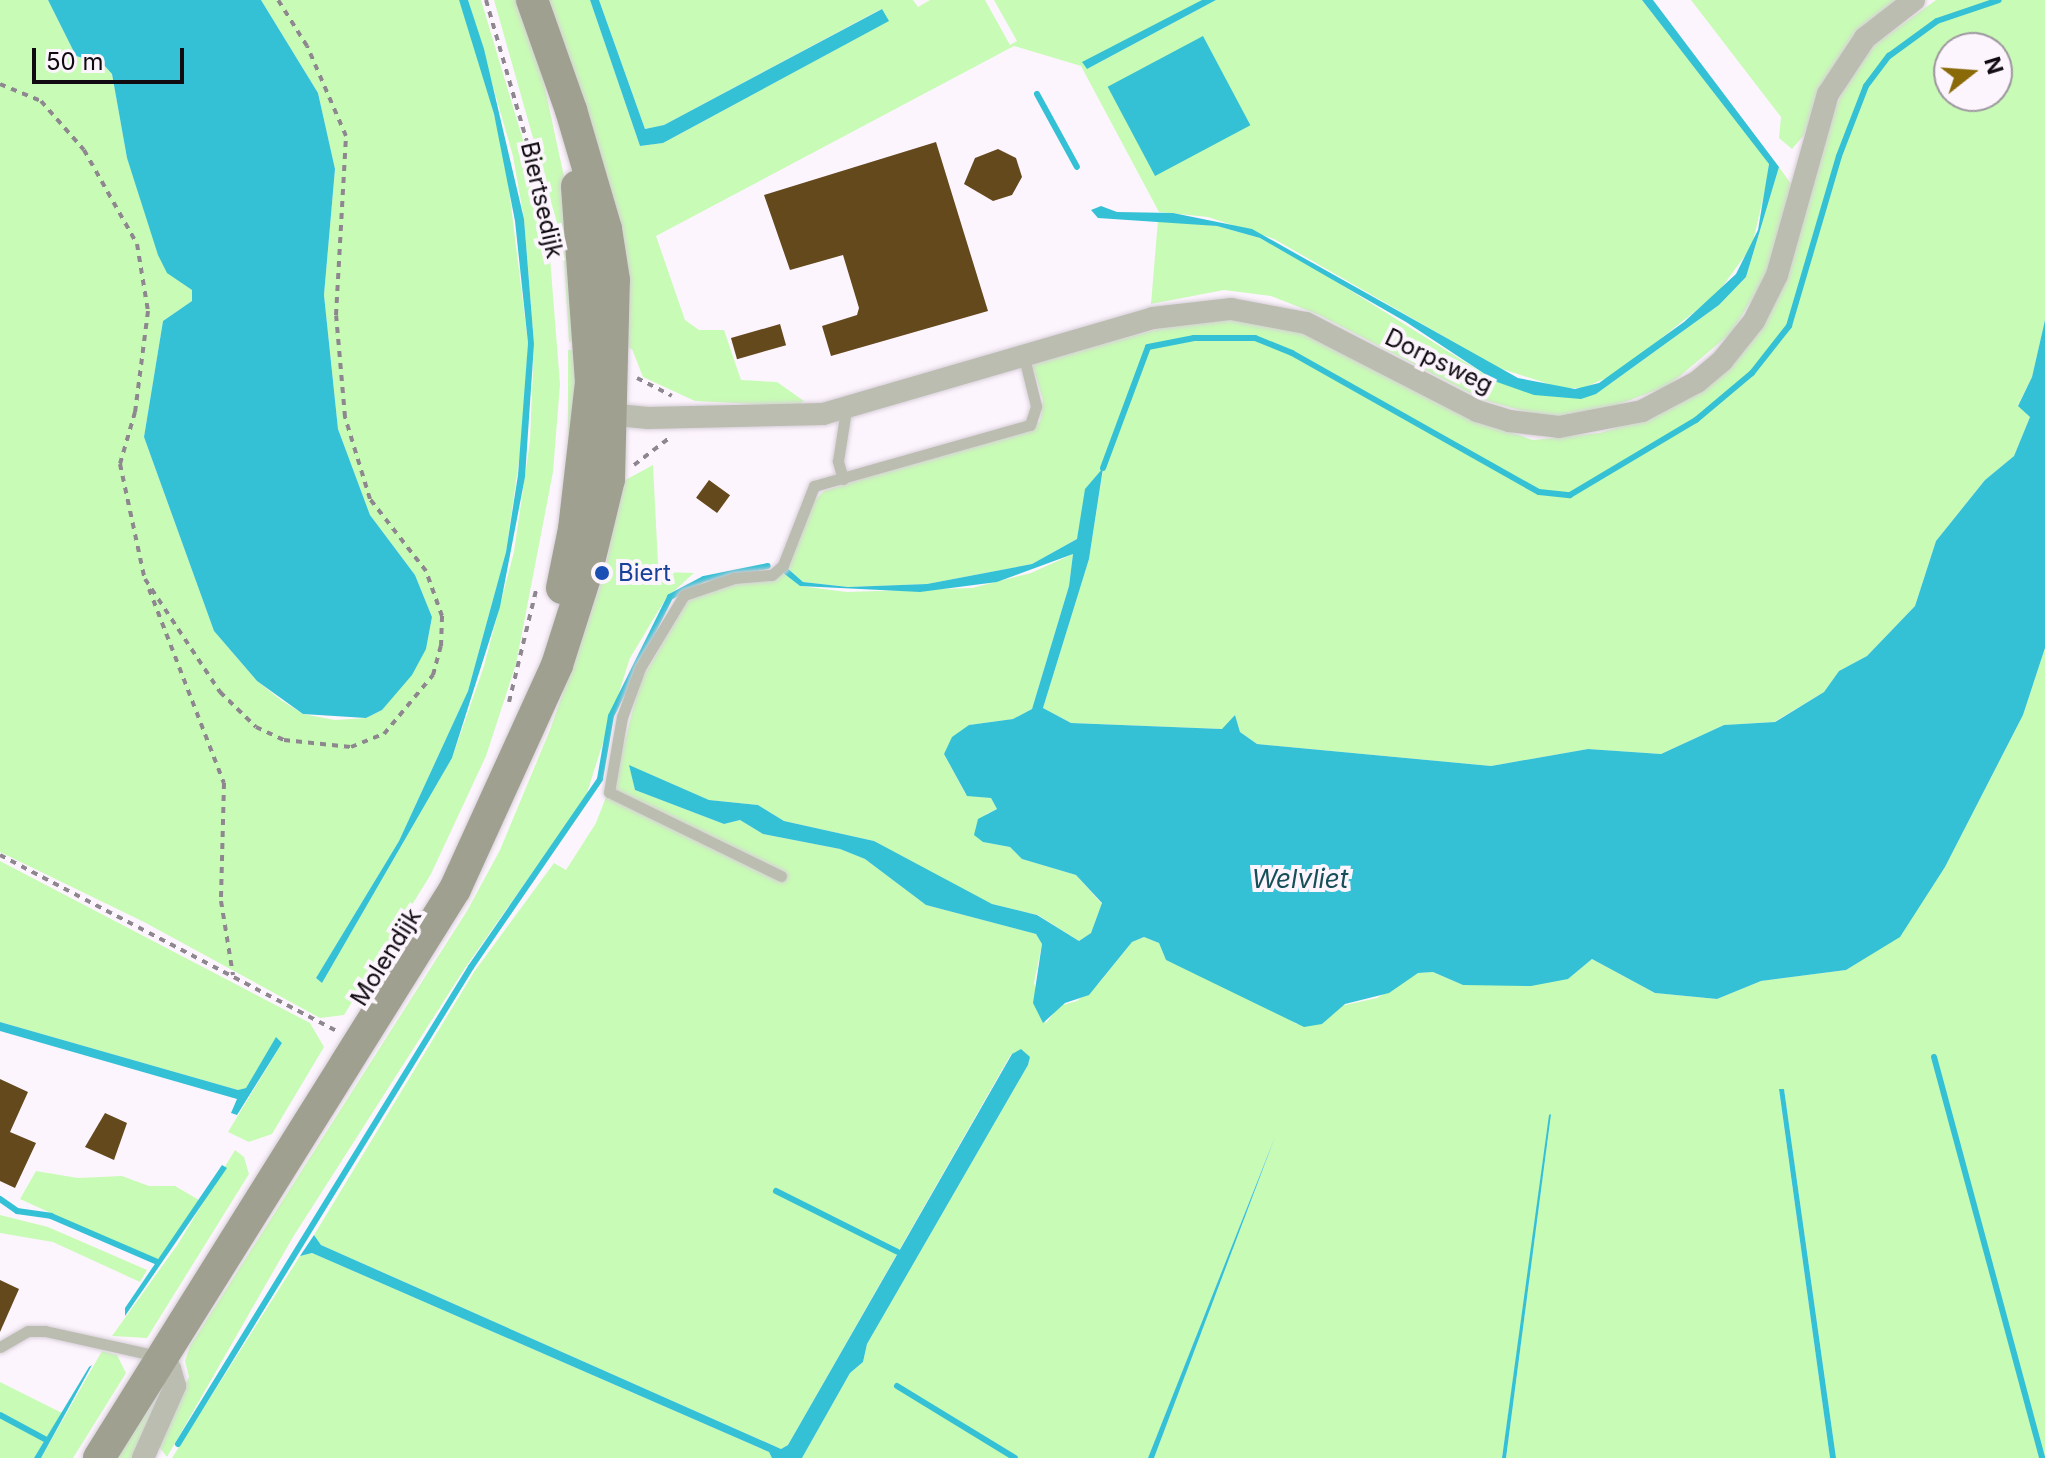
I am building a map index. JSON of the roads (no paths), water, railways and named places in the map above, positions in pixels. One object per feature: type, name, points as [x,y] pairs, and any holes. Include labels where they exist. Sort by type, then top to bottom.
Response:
[{"type":"main road","name":"Biertsedijk","points":[[532,0],[606,229],[615,347],[602,414]]},
{"type":"main road","name":"Biertsedijk","points":[[546,43],[584,239],[592,346],[602,414]]},
{"type":"main road","name":"Molendijk","points":[[516,722],[567,635],[609,479],[602,414]]},
{"type":"main road","name":"Molendijk","points":[[99,1458],[159,1362],[345,1033],[455,889],[516,722],[574,529],[602,414]]},
{"type":"street","name":"Dorpsweg","points":[[602,414],[717,418],[846,410],[1153,318],[1208,309],[1253,310],[1306,323],[1477,411],[1509,421],[1559,427],[1642,411],[1697,382],[1722,361],[1754,321],[1777,275],[1828,94],[1865,38],[1914,0]]},
{"type":"street","points":[[143,1458],[175,1386],[170,1369],[159,1362]]},
{"type":"lane","points":[[781,876],[609,792],[622,717],[640,668],[684,595],[734,578],[772,575],[783,565],[814,486],[1030,425],[1036,406],[1024,357]]},
{"type":"lane","points":[[843,479],[838,461],[846,410]]},
{"type":"lane","points":[[0,1347],[28,1331],[45,1331],[144,1353],[159,1362]]},
{"type":"water","points":[[48,0],[261,0],[318,93],[335,169],[324,295],[338,429],[370,515],[415,575],[432,617],[426,649],[412,675],[382,710],[366,718],[303,714],[257,681],[214,631],[144,437],[163,321],[192,301],[192,290],[167,273],[158,255],[127,158],[112,74],[103,64],[76,56]]},
{"type":"water","points":[[459,0],[468,0],[484,49],[524,219],[534,344],[525,477],[500,607],[452,758],[322,983],[316,978],[399,841],[468,691],[506,552],[518,475],[528,343],[515,221],[494,114]]},
{"type":"water","points":[[590,0],[599,0],[645,129],[664,125],[882,9],[889,21],[663,143],[640,146]]},
{"type":"water","points":[[1202,0],[1216,0],[1087,69],[1082,62]]},
{"type":"water","points":[[1642,0],[1653,0],[1779,167],[1746,277],[1719,305],[1596,394],[1581,399],[1534,395],[1497,382],[1406,322],[1260,238],[1217,226],[1098,218],[1091,210],[1101,206],[1117,212],[1173,213],[1252,229],[1518,378],[1575,389],[1599,383],[1684,322],[1736,274],[1758,230],[1769,164]]},
{"type":"water","points":[[1203,36],[1250,125],[1155,176],[1108,87]]},
{"type":"water","name":"Welvliet","points":[[2045,320],[2045,648],[2023,715],[1945,867],[1900,937],[1846,970],[1761,981],[1717,999],[1655,993],[1592,959],[1568,979],[1531,986],[1463,985],[1433,972],[1418,973],[1389,993],[1345,1004],[1322,1024],[1304,1027],[1166,960],[1159,943],[1144,937],[1132,942],[1089,995],[1065,1003],[1043,1023],[1033,1003],[1042,944],[1036,934],[926,905],[865,859],[840,849],[763,834],[740,820],[724,824],[635,790],[629,765],[709,800],[758,805],[784,821],[874,841],[992,904],[1037,915],[1079,941],[1091,933],[1102,903],[1076,875],[1022,859],[1010,847],[983,842],[974,835],[978,819],[997,809],[991,798],[967,796],[944,754],[952,737],[969,725],[1013,719],[1032,709],[1069,586],[1073,554],[997,582],[920,592],[800,586],[782,572],[786,567],[803,582],[848,587],[927,584],[1032,564],[1077,539],[1085,489],[1103,468],[1089,559],[1043,708],[1071,723],[1222,729],[1235,715],[1240,732],[1257,744],[1491,766],[1588,749],[1661,754],[1724,725],[1775,722],[1824,692],[1839,671],[1867,656],[1915,606],[1936,541],[1985,480],[2014,456],[2030,417],[2018,406],[2032,377]]},
{"type":"water","points":[[0,1022],[238,1090],[246,1088],[276,1037],[282,1043],[237,1115],[231,1113],[237,1099],[0,1031]]},
{"type":"water","points":[[1021,1049],[1030,1057],[1028,1065],[867,1344],[863,1362],[850,1373],[802,1458],[772,1458],[769,1452],[312,1253],[300,1256],[314,1235],[321,1245],[781,1449],[788,1445],[1012,1054]]},
{"type":"water","points":[[1779,1089],[1784,1089],[1836,1458],[1830,1458]]},
{"type":"water","points":[[1549,1115],[1506,1458],[1502,1458]]},
{"type":"water","points":[[1275,1137],[1154,1458],[1148,1458]]},
{"type":"water","points":[[222,1165],[227,1168],[125,1316],[125,1308]]},
{"type":"water","points":[[92,1365],[41,1458],[34,1458],[89,1367]]},
{"type":"waterway","points":[[1103,468],[1148,347],[1194,338],[1255,338],[1292,353],[1539,492],[1570,495],[1696,420],[1752,373],[1789,326],[1839,156],[1866,86],[1889,56],[1937,21],[1999,0]]},
{"type":"waterway","points":[[1037,94],[1077,167]]},
{"type":"waterway","points":[[178,1444],[471,967],[600,779],[611,716],[670,597],[704,579],[768,566]]},
{"type":"waterway","points":[[1934,1057],[2042,1458]]},
{"type":"waterway","points":[[776,1191],[898,1252]]},
{"type":"waterway","points":[[0,1199],[17,1211],[51,1216],[158,1262]]},
{"type":"waterway","points":[[897,1386],[1015,1458]]},
{"type":"waterway","points":[[0,1415],[45,1439]]},
{"type":"place","name":"Biert","points":[[602,573]]}]
